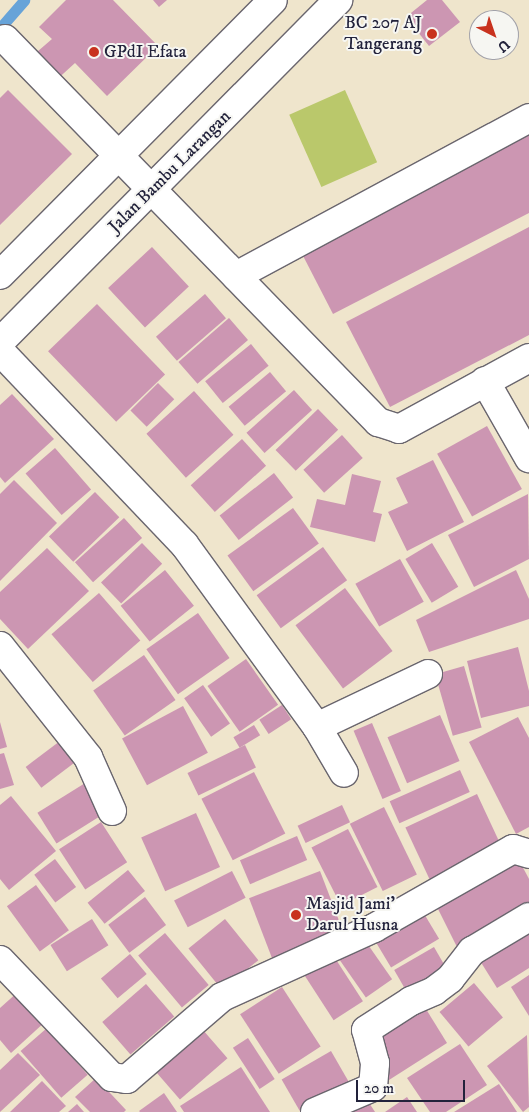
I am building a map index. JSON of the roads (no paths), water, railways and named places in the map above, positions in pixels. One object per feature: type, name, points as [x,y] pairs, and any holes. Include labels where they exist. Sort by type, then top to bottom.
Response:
[{"type":"street","points":[[0,275],[273,0]]},
{"type":"street","name":"Jalan Bambu Larangan","points":[[0,342],[151,192],[338,0]]},
{"type":"street","points":[[5,40],[151,192],[378,422],[388,428],[399,429],[529,358]]},
{"type":"street","points":[[236,276],[529,118]]},
{"type":"street","points":[[0,351],[184,544],[317,727],[344,773]]},
{"type":"street","points":[[486,382],[529,458]]},
{"type":"street","points":[[0,646],[88,757],[112,811]]},
{"type":"street","points":[[317,727],[428,674]]},
{"type":"street","points":[[0,960],[112,1077],[127,1079],[222,997],[374,928],[513,849],[529,854]]},
{"type":"street","points":[[320,1111],[373,1087],[375,1062],[366,1030],[411,1001],[434,991],[450,979],[472,951],[529,918]]},
{"type":"waterway","points":[[0,28],[24,0]]},
{"type":"place","name":"BC 207 AJ Tangerang","points":[[432,34]]},
{"type":"place","name":"GPdI Efata","points":[[94,52]]},
{"type":"place","name":"Masjid Jami' Darul Husna","points":[[296,915]]}]
